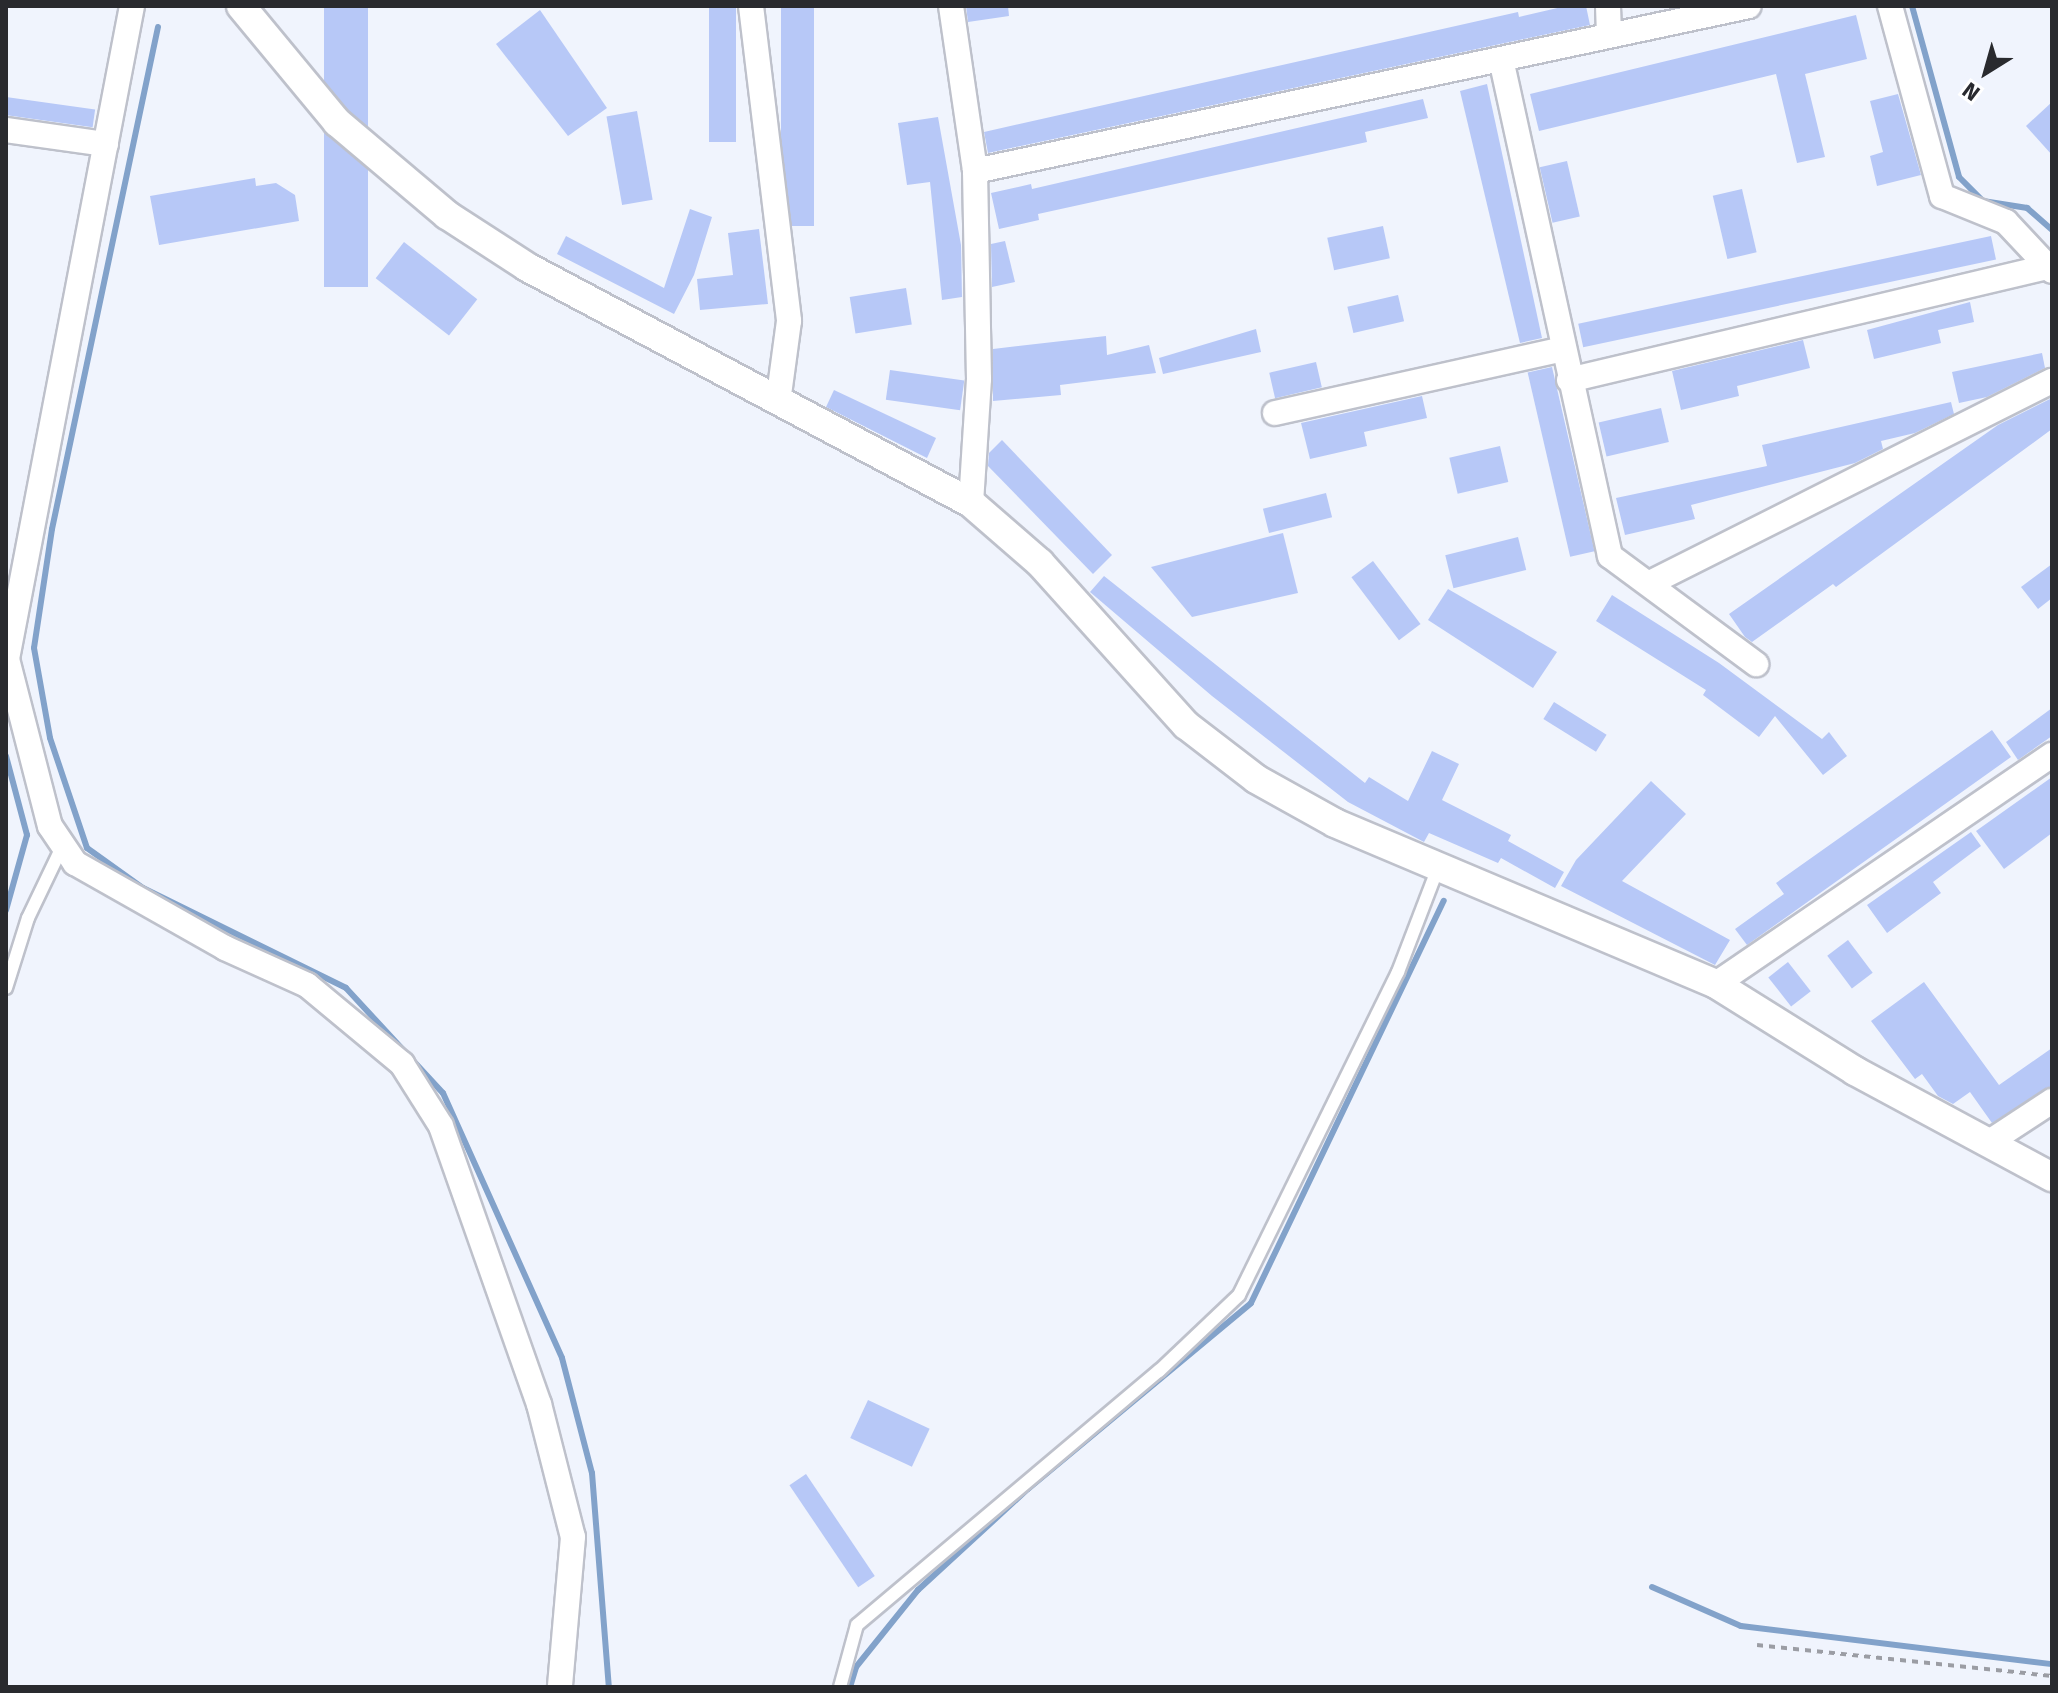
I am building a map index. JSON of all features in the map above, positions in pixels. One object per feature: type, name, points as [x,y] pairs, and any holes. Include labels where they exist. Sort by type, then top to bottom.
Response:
[{"type":"street","points":[[132,6],[7,659],[50,826],[75,863],[225,948],[307,985],[402,1064],[441,1126],[539,1404],[573,1537],[560,1687]]},
{"type":"street","points":[[241,6],[337,122],[447,215],[527,267],[971,503],[1040,563],[1186,725],[1221,755],[1307,809],[1438,868],[1716,984],[1855,1071],[2052,1177]]},
{"type":"street","points":[[751,6],[789,321],[778,402]]},
{"type":"street","points":[[951,6],[975,171],[979,379],[971,503]]},
{"type":"street","points":[[1608,6],[1609,35]]},
{"type":"street","points":[[975,171],[1749,6]]},
{"type":"street","points":[[1890,6],[1942,196],[2006,222],[2050,269]]},
{"type":"street","points":[[1501,59],[1610,556],[1756,664]]},
{"type":"street","points":[[6,130],[106,144]]},
{"type":"street","points":[[1569,380],[2050,269]]},
{"type":"street","points":[[1275,413],[1563,349]]},
{"type":"street","points":[[1650,583],[2052,381]]},
{"type":"street","points":[[1716,984],[2052,755]]},
{"type":"street","points":[[1988,1143],[2052,1101]]},
{"type":"lane","points":[[6,988],[28,918],[63,845]]},
{"type":"lane","points":[[840,1687],[857,1625],[1159,1371],[1239,1295],[1398,972],[1438,868]]},
{"type":"path","points":[[1757,1645],[2052,1676]]},
{"type":"building","points":[[324,6],[368,6],[368,287],[324,287]]},
{"type":"building","points":[[709,6],[736,6],[736,142],[709,142]]},
{"type":"building","points":[[781,6],[814,6],[814,226],[781,226]]},
{"type":"building","points":[[966,6],[1008,6],[1009,16],[968,22]]},
{"type":"building","points":[[1566,6],[1586,6],[1590,25],[988,153],[984,132],[1518,12],[1519,17]]},
{"type":"building","points":[[540,10],[607,108],[568,136],[496,44]]},
{"type":"building","points":[[1856,15],[1867,59],[1805,74],[1825,157],[1797,163],[1776,74],[1539,131],[1530,94]]},
{"type":"building","points":[[1487,84],[1542,338],[1520,343],[1460,91]]},
{"type":"building","points":[[1898,94],[1921,175],[1877,186],[1870,156],[1883,152],[1870,101]]},
{"type":"building","points":[[6,97],[95,110],[93,127],[6,115]]},
{"type":"building","points":[[1423,99],[1428,118],[1365,132],[1367,142],[1038,214],[1039,220],[999,229],[991,193],[1031,184],[1032,189]]},
{"type":"building","points":[[2052,102],[2052,155],[2026,126]]},
{"type":"building","points":[[637,111],[653,200],[622,205],[606,116]]},
{"type":"building","points":[[938,117],[961,245],[962,297],[942,300],[930,182],[907,185],[898,123]]},
{"type":"building","points":[[1567,161],[1580,217],[1553,223],[1540,167]]},
{"type":"building","points":[[255,178],[256,186],[276,183],[295,195],[299,221],[159,245],[150,196]]},
{"type":"building","points":[[1742,189],[1757,252],[1727,259],[1713,196]]},
{"type":"building","points":[[690,209],[712,217],[694,275],[674,314],[557,254],[566,236],[664,288]]},
{"type":"building","points":[[1383,226],[1390,258],[1334,270],[1327,238]]},
{"type":"building","points":[[759,229],[768,304],[700,310],[697,279],[733,275],[728,233]]},
{"type":"building","points":[[1991,236],[1996,259],[1583,347],[1578,324]]},
{"type":"building","points":[[1005,241],[1015,282],[992,287],[991,244]]},
{"type":"building","points":[[404,242],[477,299],[449,336],[376,278]]},
{"type":"building","points":[[906,288],[912,325],[855,333],[850,297]]},
{"type":"building","points":[[1398,295],[1404,321],[1353,333],[1347,307]]},
{"type":"building","points":[[1970,302],[1974,322],[1938,330],[1941,343],[1874,359],[1867,330]]},
{"type":"building","points":[[1256,329],[1261,352],[1163,374],[1159,358]]},
{"type":"building","points":[[1106,336],[1107,355],[1149,345],[1156,373],[1060,385],[1061,395],[993,401],[993,349]]},
{"type":"building","points":[[1803,340],[1810,368],[1737,386],[1739,396],[1681,410],[1672,371]]},
{"type":"building","points":[[2042,353],[2045,368],[1987,397],[1959,403],[1952,372]]},
{"type":"building","points":[[1316,362],[1322,387],[1275,398],[1269,373]]},
{"type":"building","points":[[1552,367],[1595,551],[1570,557],[1528,373]]},
{"type":"building","points":[[890,370],[964,380],[960,410],[886,400]]},
{"type":"building","points":[[834,390],[936,438],[927,458],[826,407]]},
{"type":"building","points":[[1422,396],[1427,418],[1364,432],[1367,446],[1310,459],[1301,423]]},
{"type":"building","points":[[2052,398],[2052,429],[1836,587],[1833,584],[1752,642],[1745,637],[1729,614],[1998,425]]},
{"type":"building","points":[[1951,402],[1954,414],[1915,433],[1881,441],[1883,449],[1855,463],[1691,505],[1695,519],[1625,535],[1616,498],[1767,466],[1762,445]]},
{"type":"building","points":[[1661,408],[1669,442],[1607,456],[1599,422]]},
{"type":"building","points":[[1002,440],[1112,555],[1093,574],[988,466],[989,453]]},
{"type":"building","points":[[1500,446],[1508,482],[1458,494],[1449,458]]},
{"type":"building","points":[[1326,493],[1332,517],[1269,533],[1263,509]]},
{"type":"building","points":[[1283,533],[1298,593],[1192,617],[1151,567]]},
{"type":"building","points":[[1518,537],[1526,570],[1453,588],[1445,555]]},
{"type":"building","points":[[1373,561],[1421,624],[1399,640],[1351,577]]},
{"type":"building","points":[[2052,564],[2052,598],[2038,609],[2021,587]]},
{"type":"building","points":[[1104,576],[1365,783],[1369,777],[1408,801],[1432,751],[1459,764],[1442,800],[1511,835],[1508,841],[1564,872],[1555,888],[1501,858],[1498,863],[1429,833],[1424,842],[1348,802],[1212,696],[1090,592]]},
{"type":"building","points":[[1448,589],[1557,652],[1533,688],[1428,620]]},
{"type":"building","points":[[1612,595],[1719,663],[1822,739],[1829,732],[1847,756],[1823,775],[1775,716],[1759,737],[1703,695],[1706,690],[1596,621]]},
{"type":"building","points":[[1554,702],[1607,735],[1596,752],[1543,719]]},
{"type":"building","points":[[2052,708],[2052,736],[2018,760],[2006,742]]},
{"type":"building","points":[[1992,730],[2011,757],[1747,945],[1735,929],[1784,894],[1776,883]]},
{"type":"building","points":[[2052,777],[2052,833],[2004,869],[1976,831]]},
{"type":"building","points":[[1651,781],[1686,814],[1622,881],[1730,940],[1715,965],[1561,886],[1576,860]]},
{"type":"building","points":[[1971,832],[1981,846],[1933,882],[1941,893],[1887,933],[1867,905]]},
{"type":"building","points":[[1848,940],[1873,973],[1852,988],[1827,956]]},
{"type":"building","points":[[1788,962],[1811,991],[1791,1007],[1768,977]]},
{"type":"building","points":[[1924,982],[1999,1085],[2052,1048],[2052,1086],[1992,1123],[1970,1092],[1953,1104],[1938,1096],[1922,1074],[1915,1079],[1871,1021]]},
{"type":"building","points":[[868,1400],[930,1429],[912,1467],[850,1438]]},
{"type":"building","points":[[806,1474],[875,1576],[858,1587],[789,1485]]},
{"type":"waterway","points":[[1912,6],[1959,177],[1983,201],[2027,208],[2052,230]]},
{"type":"waterway","points":[[158,27],[52,529],[34,648],[50,738],[87,848],[143,888],[346,988],[443,1093],[562,1358],[592,1473],[609,1687]]},
{"type":"waterway","points":[[6,756],[27,835],[6,910]]},
{"type":"waterway","points":[[850,1687],[856,1667],[918,1590],[1028,1489],[1251,1303],[1444,901]]},
{"type":"waterway","points":[[1652,1587],[1741,1626],[2052,1664]]}]
